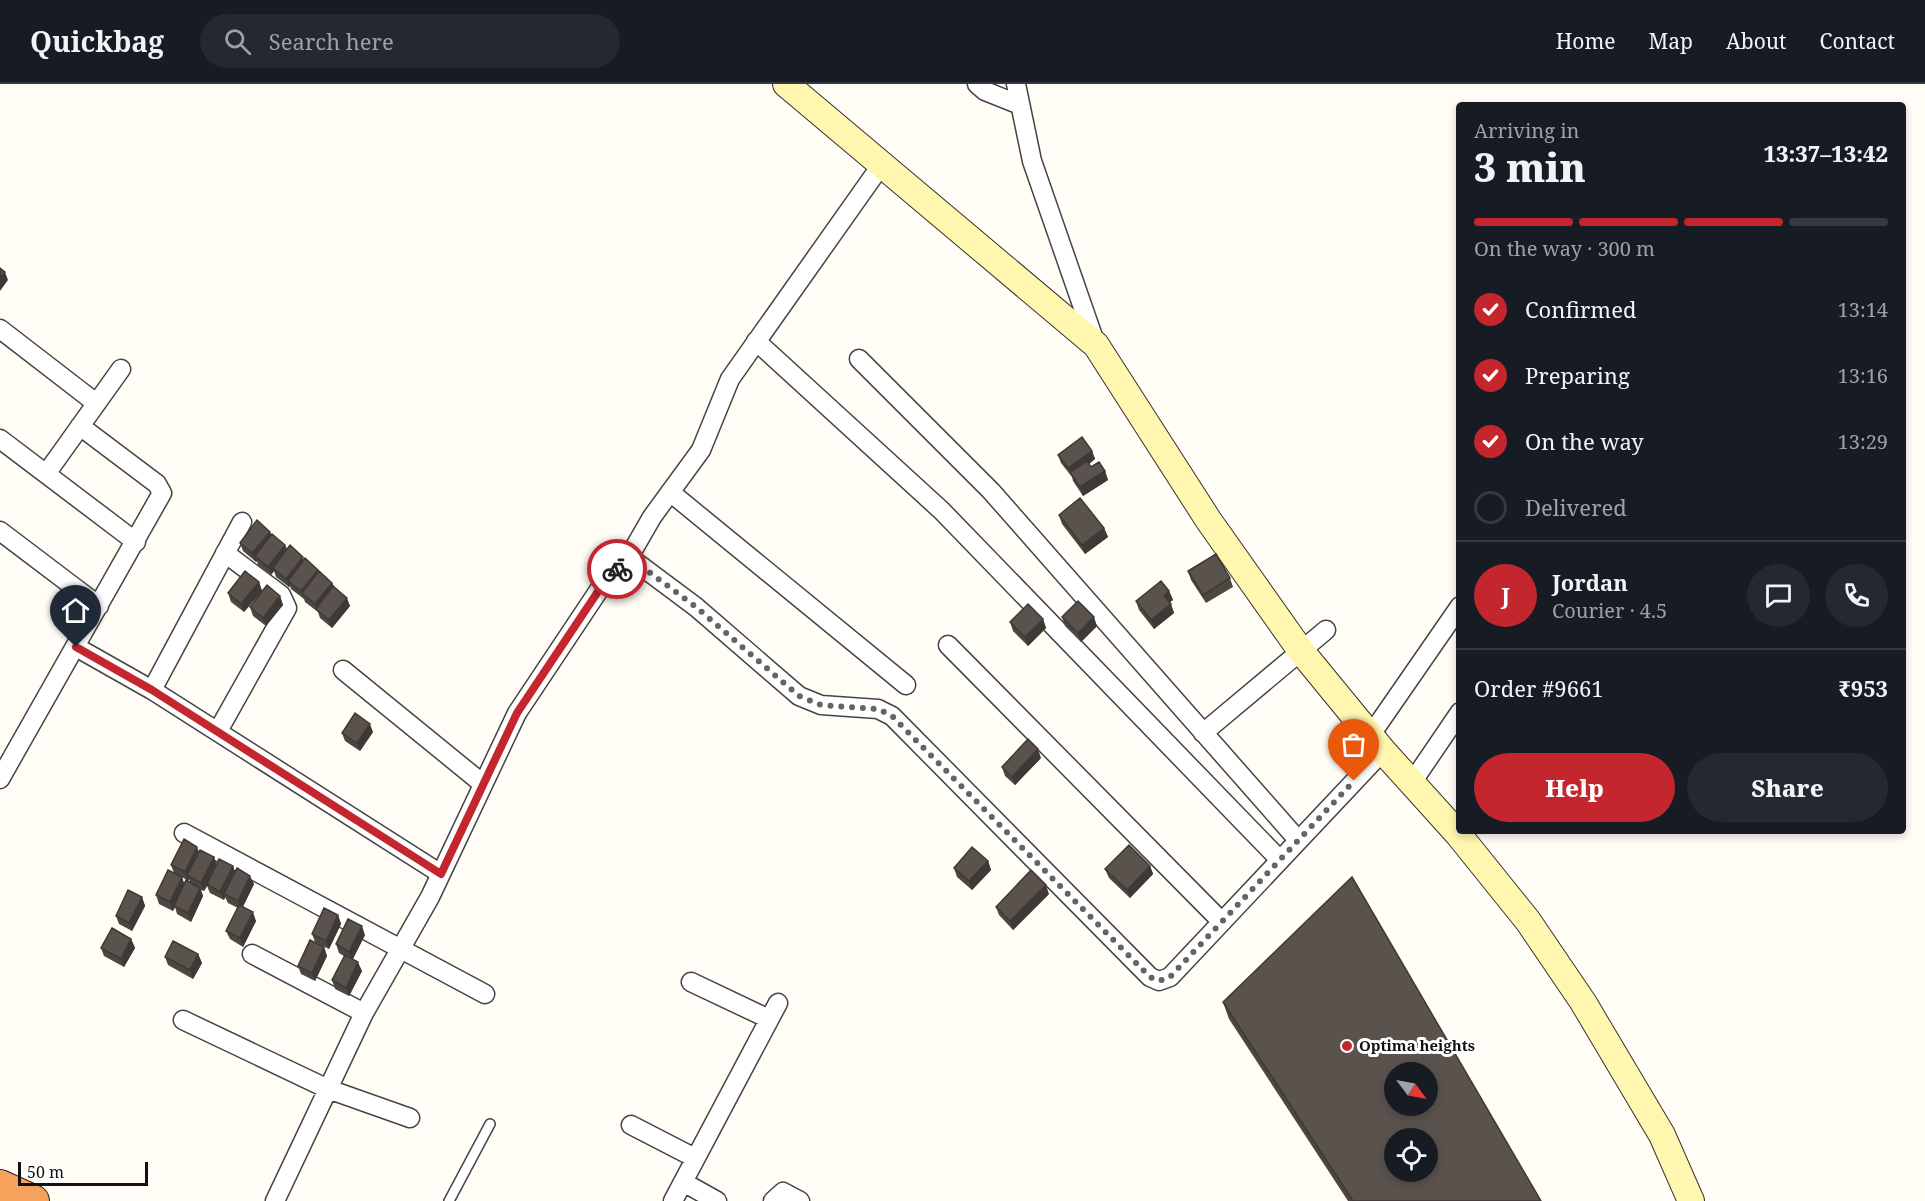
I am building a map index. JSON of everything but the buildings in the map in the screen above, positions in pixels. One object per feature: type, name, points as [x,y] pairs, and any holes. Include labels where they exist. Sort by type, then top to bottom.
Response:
[{"type":"highway","points":[[0,1186],[33,1201]]},
{"type":"street","points":[[786,84],[1096,345]]},
{"type":"street","points":[[976,84],[985,91],[1020,105]]},
{"type":"street","points":[[1016,84],[1032,160],[1096,345],[1209,521],[1301,651],[1376,744],[1456,832]]},
{"type":"street","points":[[275,1201],[364,1014],[441,874],[517,713],[605,581],[629,557],[670,492],[701,450],[724,391],[756,341],[882,164]]},
{"type":"street","points":[[0,329],[96,403]]},
{"type":"street","points":[[756,341],[942,511],[1280,859]]},
{"type":"street","points":[[859,359],[992,491],[1298,840]]},
{"type":"street","points":[[46,474],[121,369]]},
{"type":"street","points":[[0,779],[160,500],[161,488],[80,426]]},
{"type":"street","points":[[0,439],[136,542]]},
{"type":"street","points":[[670,492],[906,685]]},
{"type":"street","points":[[152,690],[242,522]]},
{"type":"street","points":[[0,531],[99,606]]},
{"type":"street","points":[[218,731],[287,608],[281,595],[225,554]]},
{"type":"street","points":[[629,557],[696,607],[805,699],[821,705],[878,709],[892,716],[1154,980],[1164,981],[1298,840],[1376,744],[1456,613]]},
{"type":"street","points":[[1203,733],[1326,630]]},
{"type":"street","points":[[948,645],[1221,921]]},
{"type":"street","points":[[76,647],[218,731],[441,874]]},
{"type":"street","points":[[343,670],[483,784]]},
{"type":"street","points":[[1411,784],[1456,718]]},
{"type":"street","points":[[184,833],[402,947],[485,994]]},
{"type":"street","points":[[1458,834],[1528,921],[1583,1002],[1662,1135],[1691,1201]]},
{"type":"street","points":[[252,954],[364,1014]]},
{"type":"street","points":[[691,982],[770,1019]]},
{"type":"street","points":[[673,1201],[778,1003]]},
{"type":"street","points":[[183,1020],[328,1089],[410,1119]]},
{"type":"street","points":[[631,1125],[696,1158]]},
{"type":"street","points":[[683,1182],[717,1201]]},
{"type":"street","points":[[773,1201],[778,1194],[783,1192],[800,1201]]},
{"type":"lane","points":[[449,1201],[490,1124]]},
{"type":"way so far","points":[[617,569],[629,557],[696,607],[799,696],[810,702],[821,705],[878,709],[892,716],[1154,980],[1164,981],[1170,977],[1354,781]]},
{"type":"place","name":"Optima heights","points":[[1347,1046]]},
{"type":"route","points":[[76,647],[218,731],[441,874],[517,713],[605,581],[617,569]]}]
